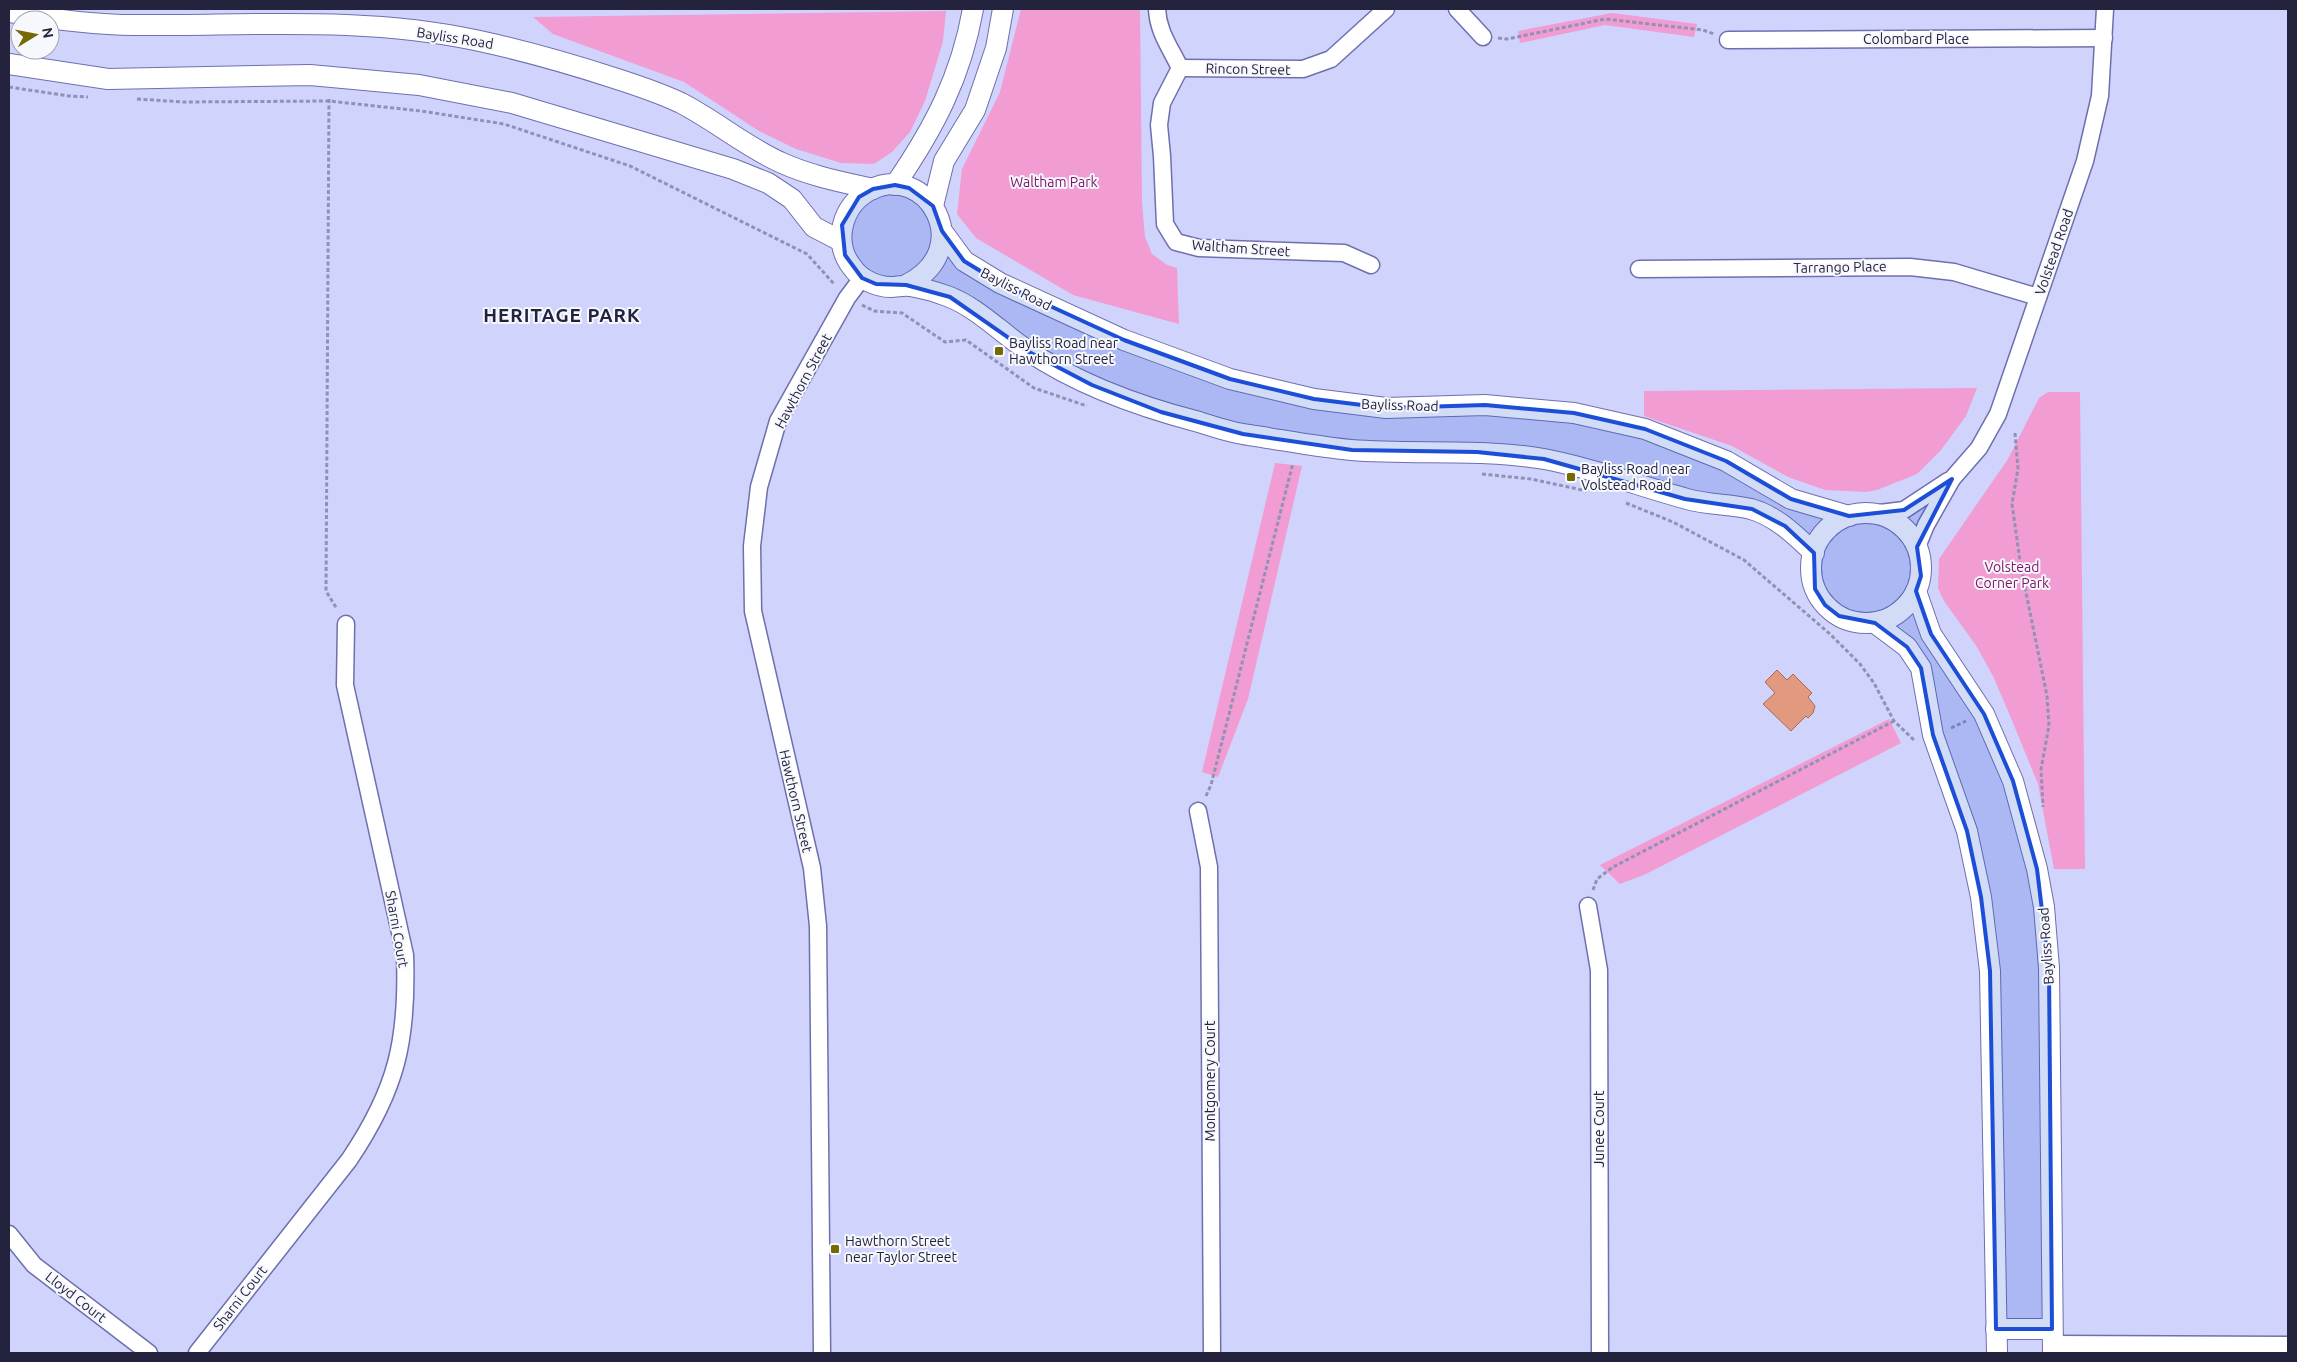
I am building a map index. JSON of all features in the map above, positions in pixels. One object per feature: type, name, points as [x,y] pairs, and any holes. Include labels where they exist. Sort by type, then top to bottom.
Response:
[{"type":"street","points":[[973,9],[969,34],[948,98],[923,144],[895,185],[916,192],[933,206],[944,161],[975,110],[996,48],[1003,9]]},
{"type":"street","points":[[1157,9],[1158,22],[1163,39],[1180,68]]},
{"type":"street","name":"Rincon Street","points":[[1180,68],[1303,69],[1331,59],[1386,9]]},
{"type":"street","points":[[1457,9],[1483,37]]},
{"type":"street","name":"Volstead Road","points":[[1917,547],[1926,525],[1952,478],[1979,448],[1998,414],[2085,161],[2100,96],[2105,9]]},
{"type":"street","name":"Bayliss Road","points":[[9,12],[71,21],[133,25],[330,24],[436,33],[472,39],[566,63],[633,84],[680,103],[728,133],[781,162],[818,177],[873,189]]},
{"type":"street","name":"Colombard Place","points":[[1728,40],[2104,38]]},
{"type":"street","points":[[9,64],[108,79],[330,76],[418,85],[512,103],[734,169],[768,183],[792,199],[814,227],[841,241],[845,255],[852,268],[862,278],[876,284],[891,287],[906,285],[950,297],[981,316],[1029,352],[1092,385],[1161,412],[1243,434],[1352,450],[1477,452],[1544,460],[1622,478],[1685,499],[1712,505],[1752,509],[1786,526],[1814,553]]},
{"type":"street","name":"Waltham Street","points":[[1180,68],[1162,103],[1158,125],[1162,156],[1165,224],[1176,242],[1200,248],[1344,254],[1371,265]]},
{"type":"street","name":"Bayliss Road","points":[[841,241],[842,225],[848,210],[859,197],[873,189],[895,185]]},
{"type":"street","name":"Bayliss Road","points":[[906,285],[922,277],[934,265],[941,249],[942,231],[939,218],[933,206]]},
{"type":"street","name":"Bayliss Road","points":[[942,231],[964,261],[1000,283],[1124,340],[1230,379],[1314,399],[1386,408],[1485,405],[1574,413],[1645,429],[1726,461],[1791,499],[1850,516],[1872,514],[1886,517],[1899,524],[1909,534],[1917,547],[1921,576],[1916,591],[1906,606],[1892,617],[1875,623],[1856,623],[1839,616],[1825,605],[1815,589],[1811,571],[1814,553],[1821,537],[1834,524],[1850,516]]},
{"type":"street","name":"Tarrango Place","points":[[1638,270],[1910,267],[1954,272],[2038,297]]},
{"type":"street","name":"Hawthorn Street","points":[[822,1353],[818,926],[812,868],[753,611],[752,546],[759,487],[778,421],[847,298],[862,278]]},
{"type":"street","name":"Volstead Road","points":[[1872,514],[1904,510],[1952,478]]},
{"type":"street","name":"Bayliss Road","points":[[1916,591],[1931,634],[1984,714],[2013,781],[2038,869],[2044,907],[2049,968],[2053,1342]]},
{"type":"street","points":[[1875,623],[1907,647],[1920,668],[1933,735],[1968,831],[1981,897],[1990,971],[1996,1353]]},
{"type":"street","name":"Sharni Court","points":[[197,1353],[349,1160],[371,1126],[390,1085],[402,1038],[406,996],[404,956],[345,685],[346,624]]},
{"type":"street","name":"Montgomery Court","points":[[1198,810],[1209,867],[1212,1353]]},
{"type":"street","name":"Junee Court","points":[[1588,906],[1599,970],[1600,1353]]},
{"type":"street","name":"Lloyd Court","points":[[9,1234],[34,1265],[149,1353]]},
{"type":"street","points":[[1996,1329],[2053,1342],[2288,1345]]},
{"type":"path","points":[[1483,37],[1507,39],[1606,19],[1703,30],[1728,40]]},
{"type":"path","points":[[330,76],[326,591],[346,624]]},
{"type":"path","points":[[966,340],[981,316]]},
{"type":"path","points":[[2015,433],[2018,469],[2012,504],[2021,568],[2047,696],[2048,726],[2041,769],[2043,807]]},
{"type":"path","points":[[1198,810],[1211,785],[1293,463]]},
{"type":"path","points":[[1588,906],[1597,879],[1613,867],[1894,721]]},
{"type":"highlighted area","points":[[895,185],[909,188],[933,206],[942,231],[964,261],[1000,283],[1124,340],[1230,379],[1314,399],[1386,408],[1485,405],[1574,413],[1645,429],[1726,461],[1791,499],[1849,516],[1904,510],[1952,479],[1917,547],[1921,576],[1916,591],[1931,634],[1984,714],[2013,781],[2037,869],[2049,968],[2052,1329],[1996,1329],[1990,971],[1981,897],[1967,831],[1933,735],[1921,668],[1907,647],[1875,623],[1839,616],[1825,605],[1815,589],[1814,553],[1785,526],[1752,509],[1685,499],[1544,459],[1477,452],[1352,450],[1243,434],[1161,412],[1092,385],[1029,352],[950,297],[906,285],[876,284],[862,278],[845,255],[842,225],[859,197],[873,189]]},
{"type":"green space","name":"Waltham Park","points":[[1021,9],[1140,9],[1142,203],[1145,237],[1152,254],[1167,265],[1177,268],[1179,324],[1073,295],[976,238],[957,214],[962,169],[1000,92]]},
{"type":"green space","points":[[946,11],[943,41],[925,101],[910,132],[892,152],[874,164],[841,163],[796,149],[759,131],[684,82],[553,34],[533,17]]},
{"type":"green space","points":[[1612,13],[1697,24],[1694,37],[1605,25],[1520,43],[1518,31]]},
{"type":"green space","points":[[1977,388],[1966,416],[1941,450],[1917,474],[1877,490],[1866,492],[1825,490],[1788,477],[1732,446],[1644,416],[1644,391]]},
{"type":"green space","name":"Volstead Corner Park","points":[[2048,392],[2080,392],[2085,869],[2054,869],[2038,784],[2011,718],[1993,676],[1977,647],[1944,601],[1938,588],[1939,559],[2008,459],[2039,398]]},
{"type":"green space","points":[[1275,463],[1302,466],[1248,699],[1218,777],[1202,772]]},
{"type":"green space","points":[[1889,719],[1901,743],[1646,874],[1620,884],[1600,865]]},
{"type":"building","points":[[1777,670],[1787,680],[1793,674],[1812,693],[1808,697],[1815,706],[1813,713],[1808,718],[1806,716],[1791,731],[1763,704],[1775,693],[1765,682]]},
{"type":"place","name":"Bayliss Road near Hawthorn Street","points":[[999,351]]},
{"type":"place","name":"Bayliss Road near Volstead Road","points":[[1571,477]]},
{"type":"place","name":"Hawthorn Street near Taylor Street","points":[[835,1249]]},
{"type":"district","name":"HERITAGE PARK","points":[[562,315]]}]
